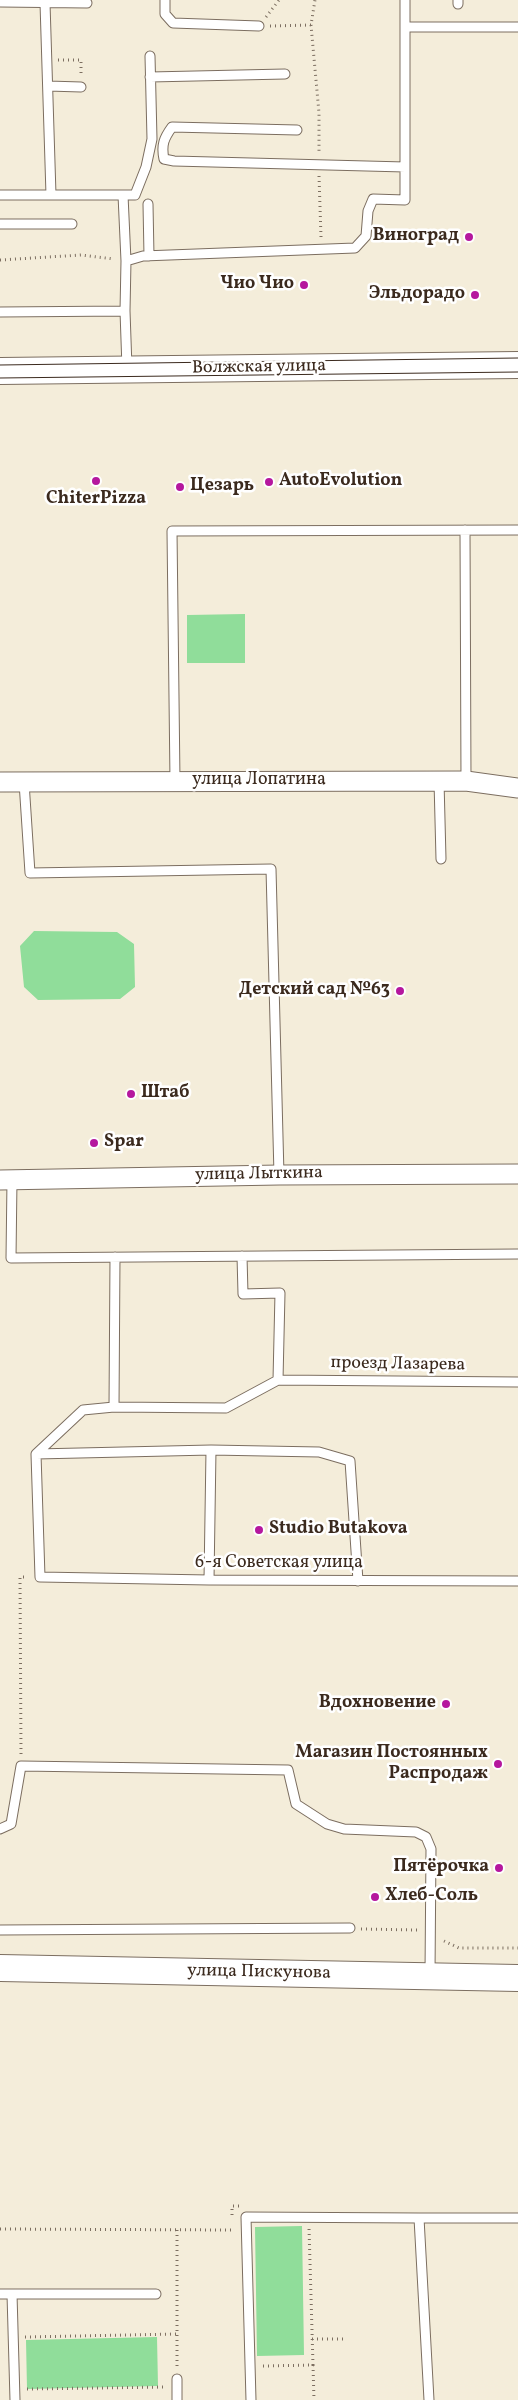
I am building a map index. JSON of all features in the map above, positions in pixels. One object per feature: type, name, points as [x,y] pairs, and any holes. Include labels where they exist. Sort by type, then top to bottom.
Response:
[{"type":"street","name":"Волжская улица","points":[[0,371],[518,365]]},
{"type":"street","name":"улица Лопатина","points":[[0,782],[466,781],[518,788]]},
{"type":"street","name":"улица Лыткина","points":[[6,1180],[279,1174],[518,1174]]},
{"type":"street","name":"улица Пискунова","points":[[0,1968],[518,1978]]},
{"type":"lane","points":[[165,0],[165,14],[173,23],[259,26]]},
{"type":"lane","points":[[126,261],[149,256],[355,248],[366,236],[368,211],[373,199],[405,200],[405,0]]},
{"type":"lane","points":[[47,1],[51,195]]},
{"type":"lane","points":[[0,2],[47,1],[87,3]]},
{"type":"lane","points":[[405,27],[518,27]]},
{"type":"lane","points":[[0,195],[135,195],[146,168],[152,139],[150,56]]},
{"type":"lane","points":[[150,77],[285,74]]},
{"type":"lane","points":[[48,86],[81,87]]},
{"type":"lane","points":[[297,130],[172,127],[165,136],[161,148],[164,159],[174,161],[405,168]]},
{"type":"lane","points":[[123,195],[127,370]]},
{"type":"lane","points":[[148,204],[149,256]]},
{"type":"lane","points":[[0,224],[72,224]]},
{"type":"lane","points":[[0,312],[125,311]]},
{"type":"lane","points":[[465,530],[466,781]]},
{"type":"lane","points":[[175,781],[172,532],[518,530]]},
{"type":"lane","points":[[439,781],[441,859]]},
{"type":"lane","points":[[24,782],[30,873],[271,869],[279,1174]]},
{"type":"lane","points":[[6,1180],[11,1258],[518,1254]]},
{"type":"lane","points":[[40,1577],[36,1454],[83,1410],[114,1407],[226,1408],[278,1380],[280,1293],[243,1294],[242,1256]]},
{"type":"lane","points":[[114,1407],[115,1257]]},
{"type":"lane","name":"проезд Лазарева","points":[[278,1380],[518,1382]]},
{"type":"lane","points":[[36,1454],[211,1450],[319,1452],[350,1461],[358,1581]]},
{"type":"lane","points":[[208,1580],[211,1450]]},
{"type":"lane","name":"6-я Советская улица","points":[[40,1577],[208,1580],[518,1581]]},
{"type":"lane","points":[[0,1829],[11,1824],[21,1766],[288,1770],[296,1804],[327,1824],[362,1832],[416,1832],[426,1837],[431,1849],[430,1976]]},
{"type":"lane","points":[[0,1930],[350,1928]]},
{"type":"lane","points":[[251,2400],[246,2218],[518,2218]]},
{"type":"lane","points":[[419,2218],[429,2400]]},
{"type":"lane","points":[[0,2294],[156,2294]]},
{"type":"lane","points":[[12,2294],[15,2400]]},
{"type":"lane","points":[[177,2383],[177,2400]]},
{"type":"path","points":[[259,26],[279,0]]},
{"type":"path","points":[[315,0],[311,25],[319,113],[321,249]]},
{"type":"path","points":[[259,26],[311,25]]},
{"type":"path","points":[[0,260],[81,255],[126,261]]},
{"type":"path","points":[[21,1766],[20,1577],[40,1577]]},
{"type":"path","points":[[233,2240],[232,2206],[242,2206]]},
{"type":"path","points":[[308,2218],[314,2400]]},
{"type":"path","points":[[0,2229],[233,2230]]},
{"type":"path","points":[[15,2390],[177,2383],[177,2230]]},
{"type":"path","points":[[13,2337],[177,2334]]},
{"type":"path","points":[[312,2340],[344,2339]]},
{"type":"path","points":[[250,2366],[313,2365]]},
{"type":"green space","points":[[245,614],[245,663],[187,663],[187,615]]},
{"type":"green space","points":[[34,931],[117,932],[134,944],[135,987],[120,999],[38,1000],[24,987],[20,946]]},
{"type":"green space","points":[[302,2226],[304,2355],[257,2356],[255,2227]]},
{"type":"green space","points":[[157,2337],[158,2386],[27,2389],[26,2340]]},
{"type":"tram line","points":[[0,365],[518,358]]},
{"type":"tram line","points":[[0,378],[518,372]]},
{"type":"place","name":"Виноград","points":[[469,237]]},
{"type":"place","name":"Чио Чио","points":[[304,285]]},
{"type":"place","name":"Эльдорадо","points":[[475,295]]},
{"type":"place","name":"ChiterPizza","points":[[96,481]]},
{"type":"place","name":"AutoEvolution","points":[[269,482]]},
{"type":"place","name":"Цезарь","points":[[180,487]]},
{"type":"place","name":"Детский сад №63","points":[[400,991]]},
{"type":"place","name":"Штаб","points":[[131,1094]]},
{"type":"place","name":"Spar","points":[[94,1143]]},
{"type":"place","name":"Studio Butakova","points":[[259,1530]]},
{"type":"place","name":"Вдохновение","points":[[446,1704]]},
{"type":"place","name":"Магазин Постоянных Распродаж","points":[[498,1764]]},
{"type":"place","name":"Пятёрочка","points":[[499,1868]]},
{"type":"place","name":"Хлеб-Соль","points":[[375,1897]]}]
